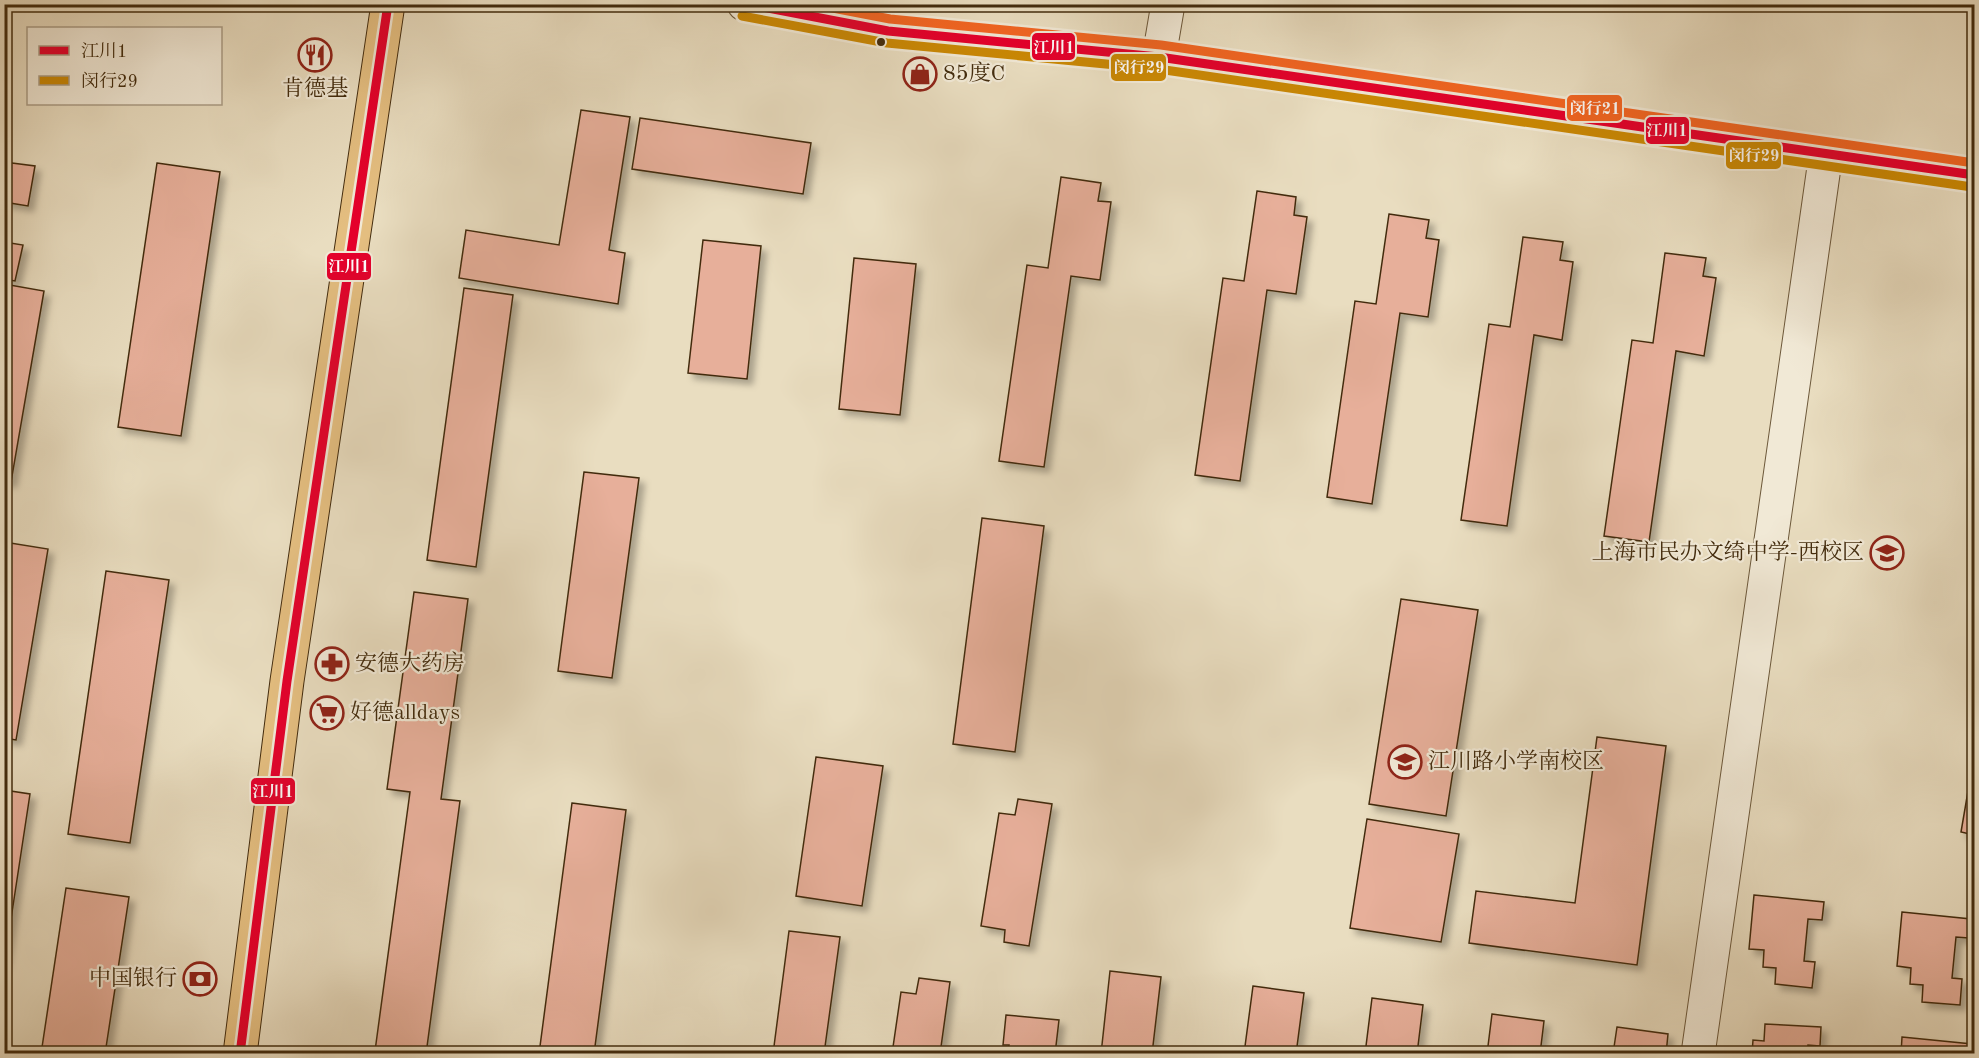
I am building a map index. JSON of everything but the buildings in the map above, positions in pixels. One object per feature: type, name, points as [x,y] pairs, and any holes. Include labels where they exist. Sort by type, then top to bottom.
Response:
[{"type":"main road","points":[[240,1053],[289,669],[387,4]]},
{"type":"street","points":[[744,4],[888,32],[1159,57],[1974,175]]},
{"type":"street","points":[[1159,57],[1168,4]]},
{"type":"street","points":[[1698,1053],[1826,153]]},
{"type":"transit line","name":"江川1","points":[[240,1054],[287,681],[388,4]]},
{"type":"transit line","name":"江川1","points":[[747,4],[888,31],[1159,57],[1974,175]]},
{"type":"transit line","name":"闵行21","points":[[812,4],[890,19],[1161,45],[1974,163]]},
{"type":"transit line","name":"闵行29","points":[[742,16],[887,43],[1158,69],[1972,187]]},
{"type":"place","name":"肯德基","points":[[315,55]]},
{"type":"place","name":"85度C","points":[[920,74]]},
{"type":"place","name":"上海市民办文绮中学-西校区","points":[[1887,553]]},
{"type":"place","name":"安德大药房","points":[[332,664]]},
{"type":"place","name":"好德alldays","points":[[327,713]]},
{"type":"place","name":"江川路小学南校区","points":[[1405,762]]},
{"type":"place","name":"中国银行","points":[[200,979]]}]
